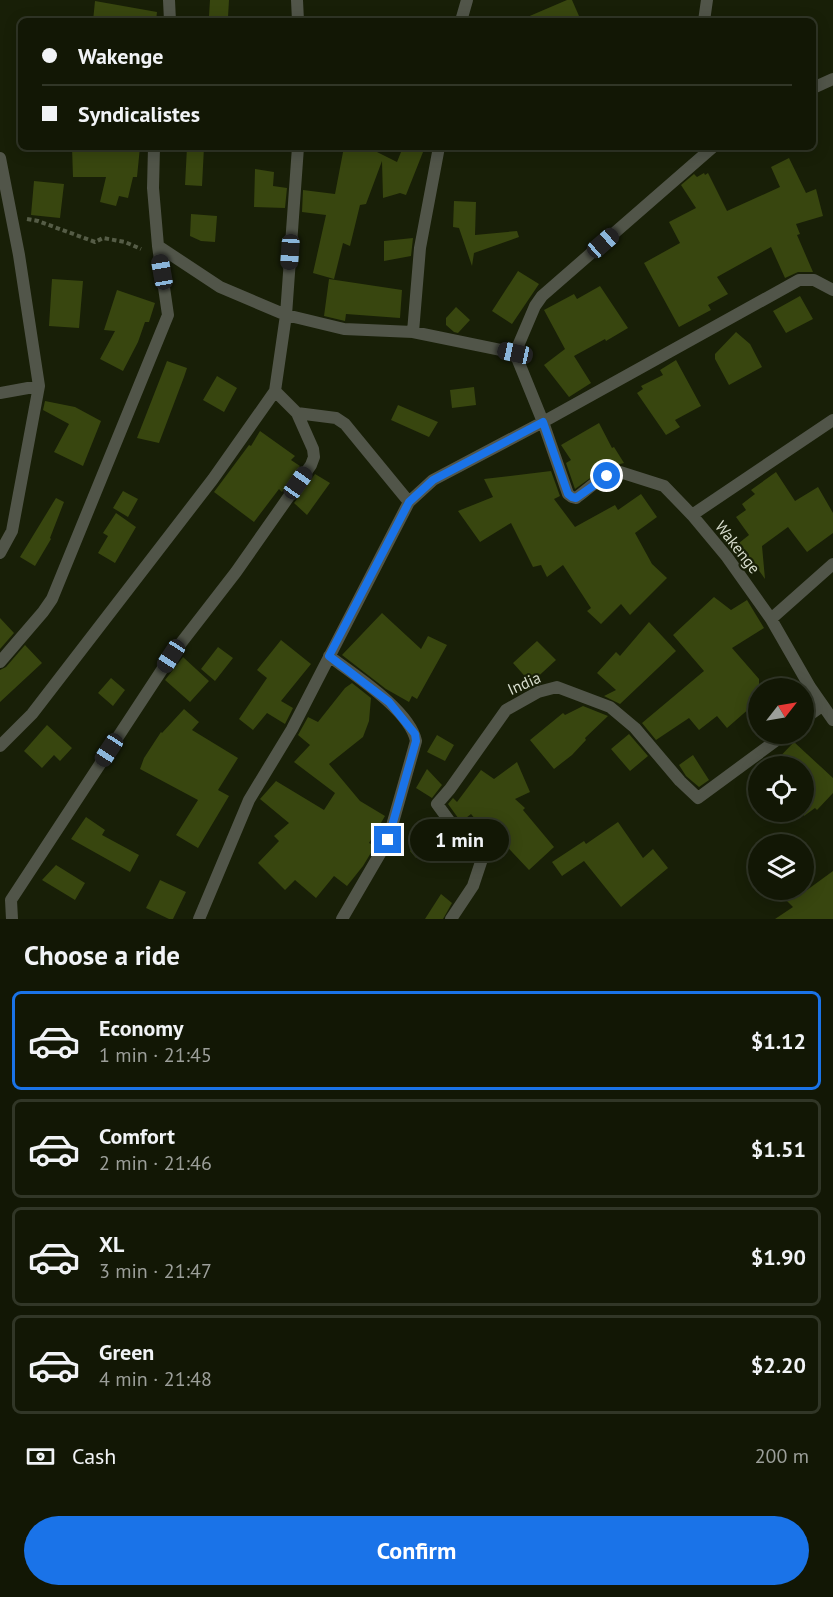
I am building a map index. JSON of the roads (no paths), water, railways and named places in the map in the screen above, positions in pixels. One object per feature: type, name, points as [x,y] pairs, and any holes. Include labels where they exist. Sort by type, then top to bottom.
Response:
[{"type":"lane","points":[[169,0],[170,18]]},
{"type":"lane","points":[[297,0],[298,18]]},
{"type":"lane","points":[[459,18],[468,0]]},
{"type":"lane","points":[[704,18],[707,0]]},
{"type":"lane","points":[[816,87],[833,79]]},
{"type":"lane","points":[[0,662],[52,599],[168,315],[158,250],[153,188],[154,150]]},
{"type":"lane","points":[[0,746],[26,720],[46,695],[213,479],[275,391],[286,315],[298,150]]},
{"type":"lane","points":[[413,332],[420,249],[438,150]]},
{"type":"lane","points":[[543,422],[515,353],[535,306],[542,296],[710,150]]},
{"type":"lane","points":[[0,158],[12,216],[39,386],[12,531],[0,553]]},
{"type":"lane","points":[[158,250],[220,287],[286,315],[344,329],[413,332],[515,353]]},
{"type":"lane","points":[[199,919],[249,800],[292,729],[409,502],[433,480],[543,422],[799,280],[814,280],[833,290]]},
{"type":"lane","points":[[0,393],[39,386]]},
{"type":"lane","points":[[12,919],[11,900],[30,870],[171,656],[236,572],[311,465],[314,457],[313,449],[297,412],[275,391]]},
{"type":"lane","points":[[297,412],[336,418],[345,424],[409,502]]},
{"type":"lane","points":[[692,515],[833,420]]},
{"type":"lane","name":"Wakenge","points":[[543,422],[568,494],[572,497],[576,498],[614,472],[664,486],[727,557],[771,619],[822,706],[833,720]]},
{"type":"lane","points":[[771,619],[833,564]]},
{"type":"lane","points":[[329,656],[394,707],[412,729],[416,741],[388,840],[342,919]]},
{"type":"lane","name":"India","points":[[451,919],[473,885],[482,859],[472,852],[437,804],[506,710],[538,692],[557,687],[610,707],[635,728],[680,782],[698,798],[771,744]]},
{"type":"lane","points":[[814,712],[822,706]]}]
